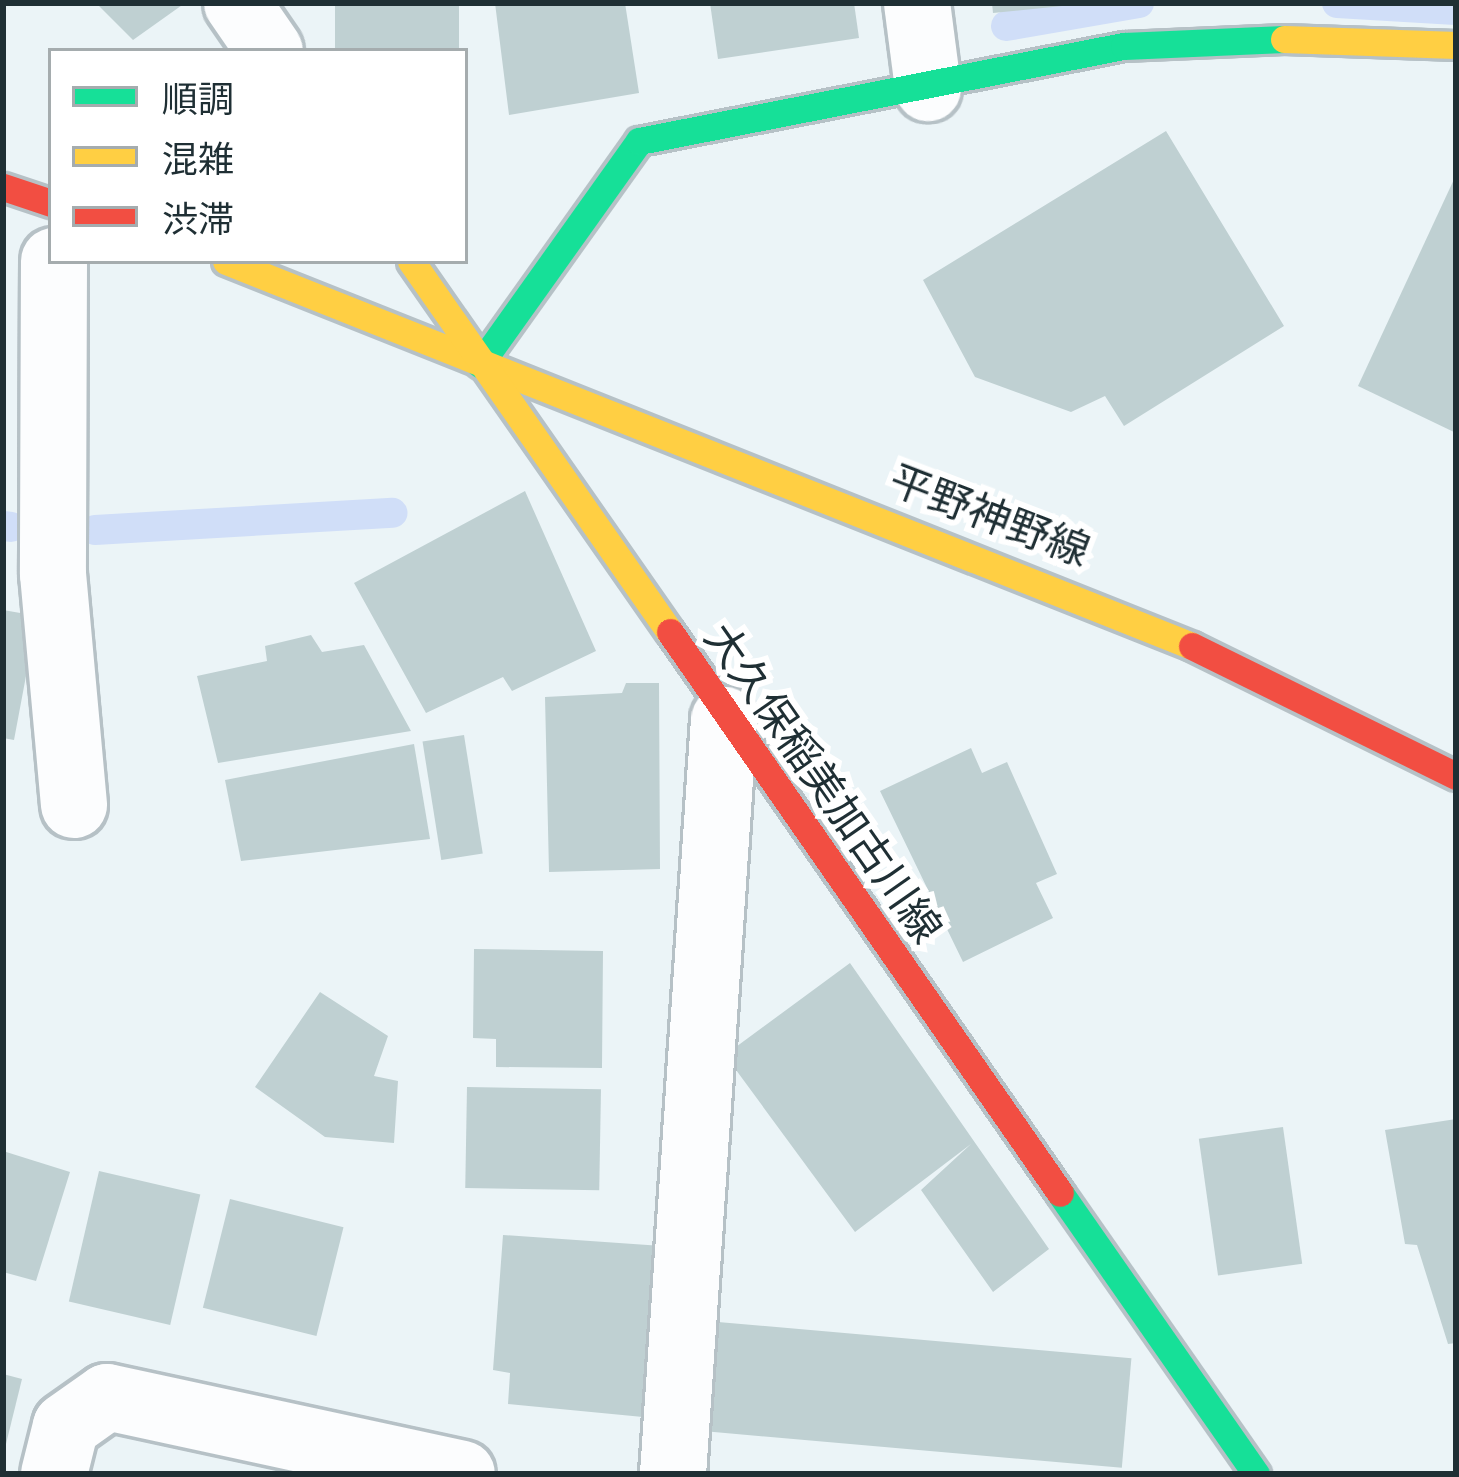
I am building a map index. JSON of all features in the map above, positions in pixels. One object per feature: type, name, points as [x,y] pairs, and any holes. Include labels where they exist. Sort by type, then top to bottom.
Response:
[{"type":"street","points":[[237,3],[268,48]]},
{"type":"street","points":[[917,3],[928,88]]},
{"type":"street","points":[[233,264],[480,364],[639,141],[928,88],[1216,22],[1456,45]]},
{"type":"street","points":[[3,188],[48,201]]},
{"type":"street","points":[[54,264],[28,572],[74,805]]},
{"type":"street","name":"大久保稲美加古川線","points":[[413,264],[724,720],[1256,1474]]},
{"type":"street","name":"平野神野線","points":[[480,364],[1152,626],[1456,776]]},
{"type":"street","points":[[673,1474],[724,720]]},
{"type":"street","points":[[54,1474],[66,1426],[107,1396],[462,1474]]},
{"type":"building","points":[[96,3],[185,3],[133,40]]},
{"type":"building","points":[[335,3],[459,3],[459,48],[335,48]]},
{"type":"building","points":[[495,3],[625,3],[639,93],[509,115]]},
{"type":"building","points":[[710,3],[854,3],[859,38],[718,59]]},
{"type":"building","points":[[992,3],[1062,3],[1062,6],[993,13]]},
{"type":"building","points":[[1166,131],[1284,326],[1124,426],[1105,396],[1071,412],[975,377],[923,280]]},
{"type":"building","points":[[1456,175],[1456,433],[1358,386]]},
{"type":"building","points":[[525,491],[596,651],[512,691],[503,677],[426,713],[354,583]]},
{"type":"building","points":[[3,610],[26,614],[32,644],[14,740],[3,738]]},
{"type":"building","points":[[311,635],[322,652],[364,645],[411,731],[218,763],[197,676],[267,661],[265,646]]},
{"type":"building","points":[[626,683],[659,683],[660,869],[549,872],[545,697],[622,693]]},
{"type":"building","points":[[464,735],[483,854],[441,860],[423,742]]},
{"type":"building","points":[[414,744],[430,839],[241,861],[225,780]]},
{"type":"building","points":[[971,748],[982,773],[1007,762],[1057,874],[1036,883],[1053,918],[963,962],[880,791]]},
{"type":"building","points":[[474,949],[603,951],[602,1068],[496,1067],[496,1039],[473,1038]]},
{"type":"building","points":[[850,963],[1049,1249],[993,1292],[921,1190],[971,1144],[855,1232],[725,1055]]},
{"type":"building","points":[[320,992],[388,1036],[374,1076],[398,1081],[394,1143],[325,1137],[255,1087]]},
{"type":"building","points":[[467,1087],[601,1089],[599,1190],[465,1188]]},
{"type":"building","points":[[1456,1119],[1456,1343],[1448,1344],[1417,1245],[1405,1244],[1385,1130]]},
{"type":"building","points":[[1283,1127],[1302,1264],[1218,1275],[1199,1139]]},
{"type":"building","points":[[3,1151],[70,1172],[36,1281],[3,1272]]},
{"type":"building","points":[[99,1171],[200,1194],[170,1325],[69,1302]]},
{"type":"building","points":[[230,1199],[344,1227],[316,1336],[203,1308]]},
{"type":"building","points":[[503,1235],[662,1246],[643,1417],[508,1404],[510,1373],[493,1370]]},
{"type":"building","points":[[718,1322],[1131,1358],[1122,1468],[708,1432]]},
{"type":"building","points":[[3,1374],[22,1379],[5,1448],[3,1448]]},
{"type":"waterway","points":[[1006,26],[1139,3]]},
{"type":"waterway","points":[[1337,3],[1456,10]]},
{"type":"waterway","points":[[95,530],[393,513]]},
{"type":"waterway","points":[[3,526],[11,527]]},
{"type":"traffic: fast","points":[[480,364],[639,141],[1124,46],[1284,39]]},
{"type":"traffic: fast","points":[[1060,1193],[1256,1474]]},
{"type":"traffic: slow","points":[[1284,39],[1456,45]]},
{"type":"traffic: slow","points":[[234,264],[1192,646]]},
{"type":"traffic: slow","points":[[413,264],[670,632]]},
{"type":"traffic: jam","points":[[3,187],[48,202]]},
{"type":"traffic: jam","points":[[670,632],[1060,1193]]},
{"type":"traffic: jam","points":[[1192,646],[1456,776]]}]
